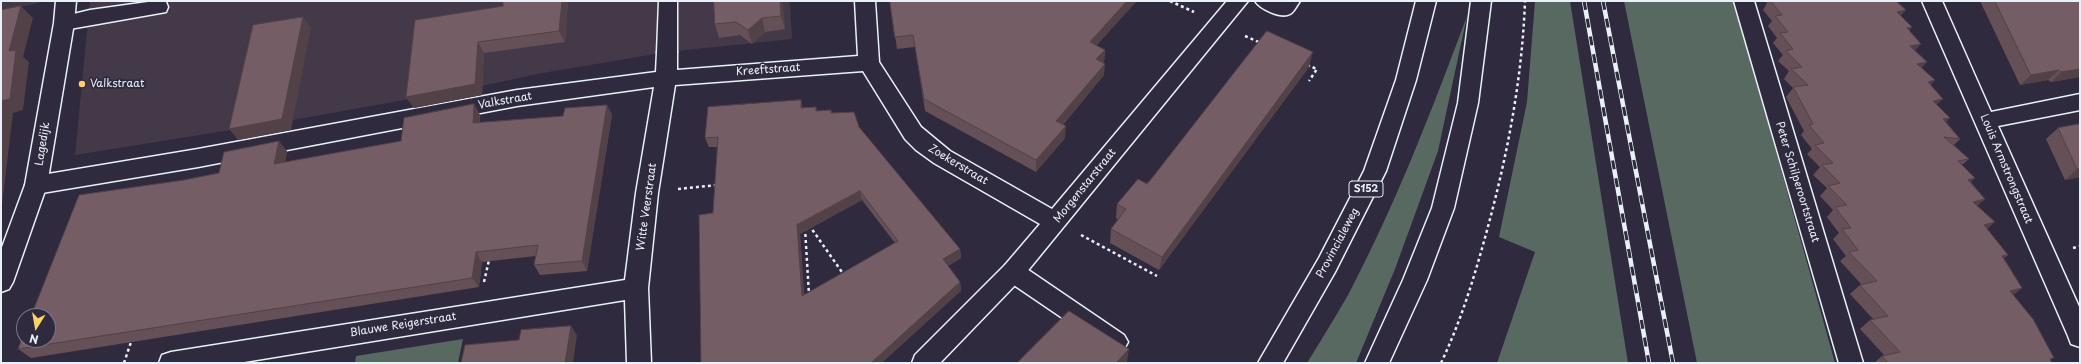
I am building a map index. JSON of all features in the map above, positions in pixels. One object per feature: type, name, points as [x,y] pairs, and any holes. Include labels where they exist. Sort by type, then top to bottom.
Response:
[{"type":"street","name":"Lagedijk","points":[[1,282],[36,185],[64,23],[66,1]]},
{"type":"street","points":[[865,1],[869,63]]},
{"type":"street","name":"Morgenstarstraat","points":[[924,363],[1013,272],[1238,1]]},
{"type":"street","points":[[1265,1],[1284,9],[1290,1]]},
{"type":"street","name":"Provincialeweg","points":[[1270,363],[1327,265],[1375,171],[1406,80],[1426,1]]},
{"type":"street","points":[[1377,363],[1415,280],[1443,208],[1468,103],[1481,1]]},
{"type":"street","name":"Peter Schilperoortstraat","points":[[1744,1],[1774,107],[1851,363]]},
{"type":"street","name":"Louis Armstrongstraat","points":[[1932,1],[2080,336]]},
{"type":"street","name":"Witte Veerstraat","points":[[639,363],[636,288],[647,193],[666,78],[667,52]]},
{"type":"street","name":"Kreeftstraat","points":[[666,78],[869,63]]},
{"type":"street","name":"Zoekerstraat","points":[[869,63],[912,133],[924,144],[942,157],[1056,222]]},
{"type":"street","name":"Valkstraat","points":[[36,185],[198,158],[517,98],[666,78]]},
{"type":"street","points":[[1985,121],[2080,102]]},
{"type":"street","name":"Blauwe Reigerstraat","points":[[171,363],[636,288]]},
{"type":"lane","points":[[667,52],[668,1]]},
{"type":"lane","points":[[64,23],[90,17],[159,7]]},
{"type":"lane","points":[[1013,272],[1116,342]]},
{"type":"path","points":[[1441,363],[1452,341],[1477,266],[1503,174],[1519,81],[1525,1]]},
{"type":"path","points":[[1219,23],[1268,46]]},
{"type":"path","points":[[1303,63],[1317,69],[1310,82]]},
{"type":"path","points":[[647,193],[724,184]]},
{"type":"path","points":[[1056,222],[1157,276]]},
{"type":"path","points":[[809,224],[848,281]]},
{"type":"path","points":[[805,225],[810,302]]},
{"type":"path","points":[[476,314],[491,253]]},
{"type":"path","points":[[124,363],[134,333]]},
{"type":"shaded area","points":[[1,1],[40,1],[39,3],[1,11]]},
{"type":"shaded area","points":[[90,1],[790,1],[792,39],[667,52],[537,74],[482,86],[293,120],[75,155]]},
{"type":"green space","points":[[1535,1],[1570,1],[1628,363],[1497,363],[1535,252],[1499,237],[1527,102]]},
{"type":"green space","points":[[1624,1],[1734,1],[1835,363],[1697,363]]},
{"type":"green space","points":[[1467,16],[1438,151],[1395,269],[1356,363],[1307,363],[1348,295],[1382,227],[1412,157]]},
{"type":"green space","points":[[463,339],[458,363],[355,363],[356,356]]},
{"type":"building","points":[[503,1],[562,1],[559,31],[478,42],[475,84],[406,97],[415,20],[503,6]]},
{"type":"building","points":[[714,1],[780,1],[781,16],[762,18],[748,30],[736,22],[715,24]]},
{"type":"building","points":[[890,1],[1127,1],[1090,42],[1105,50],[1096,59],[1105,64],[1056,121],[1066,126],[1036,160],[924,99],[913,35],[895,37]]},
{"type":"building","points":[[1771,1],[1896,1],[1906,10],[1897,12],[1912,27],[1907,28],[1921,44],[1910,46],[1927,62],[1917,64],[1935,80],[1928,82],[1943,99],[1933,101],[1950,118],[1943,119],[1960,139],[1944,137],[1969,159],[1958,161],[1975,178],[1968,180],[1985,199],[1973,202],[1995,222],[1984,225],[2008,255],[2002,256],[2022,288],[2010,291],[2033,319],[2054,358],[2050,359],[2052,363],[1888,363],[1882,356],[1900,352],[1870,320],[1888,316],[1860,285],[1877,281],[1849,252],[1858,250],[1842,229],[1851,228],[1835,207],[1847,205],[1828,186],[1840,183],[1822,165],[1833,163],[1815,145],[1824,143],[1809,125],[1813,124],[1793,87],[1808,85],[1791,69],[1802,67],[1786,51],[1793,49],[1780,33],[1788,32],[1775,16],[1782,15]]},
{"type":"building","points":[[1995,1],[2080,1],[2080,69],[2061,72],[2059,70],[2031,75]]},
{"type":"building","points":[[21,6],[9,51],[16,50],[10,99],[1,101],[1,10]]},
{"type":"building","points":[[303,17],[282,119],[229,129],[253,25]]},
{"type":"building","points":[[1267,31],[1313,52],[1162,257],[1111,229],[1126,209],[1117,204],[1138,179],[1147,184]]},
{"type":"building","points":[[801,100],[801,108],[816,107],[816,111],[831,110],[831,113],[854,112],[859,127],[960,249],[943,259],[960,282],[871,363],[701,363],[699,215],[713,213],[718,137],[705,138],[708,107]],"holes":[[[860,191],[898,241],[802,296],[797,225]]]},
{"type":"building","points":[[474,104],[473,123],[563,116],[565,108],[607,105],[582,261],[534,265],[538,245],[476,252],[472,278],[56,343],[56,308],[34,308],[79,195],[184,180],[219,173],[224,152],[279,141],[274,164],[401,141],[404,118]]},
{"type":"building","points":[[2080,124],[2080,169],[2077,169],[2058,128]]},
{"type":"building","points":[[1069,311],[1129,349],[1116,363],[1017,363]]},
{"type":"building","points":[[571,326],[565,363],[461,363],[465,345],[519,340],[521,330]]},
{"type":"railway","points":[[1584,1],[1649,363]]},
{"type":"railway","points":[[1603,1],[1673,363]]},
{"type":"place","name":"Valkstraat","points":[[82,84]]}]
